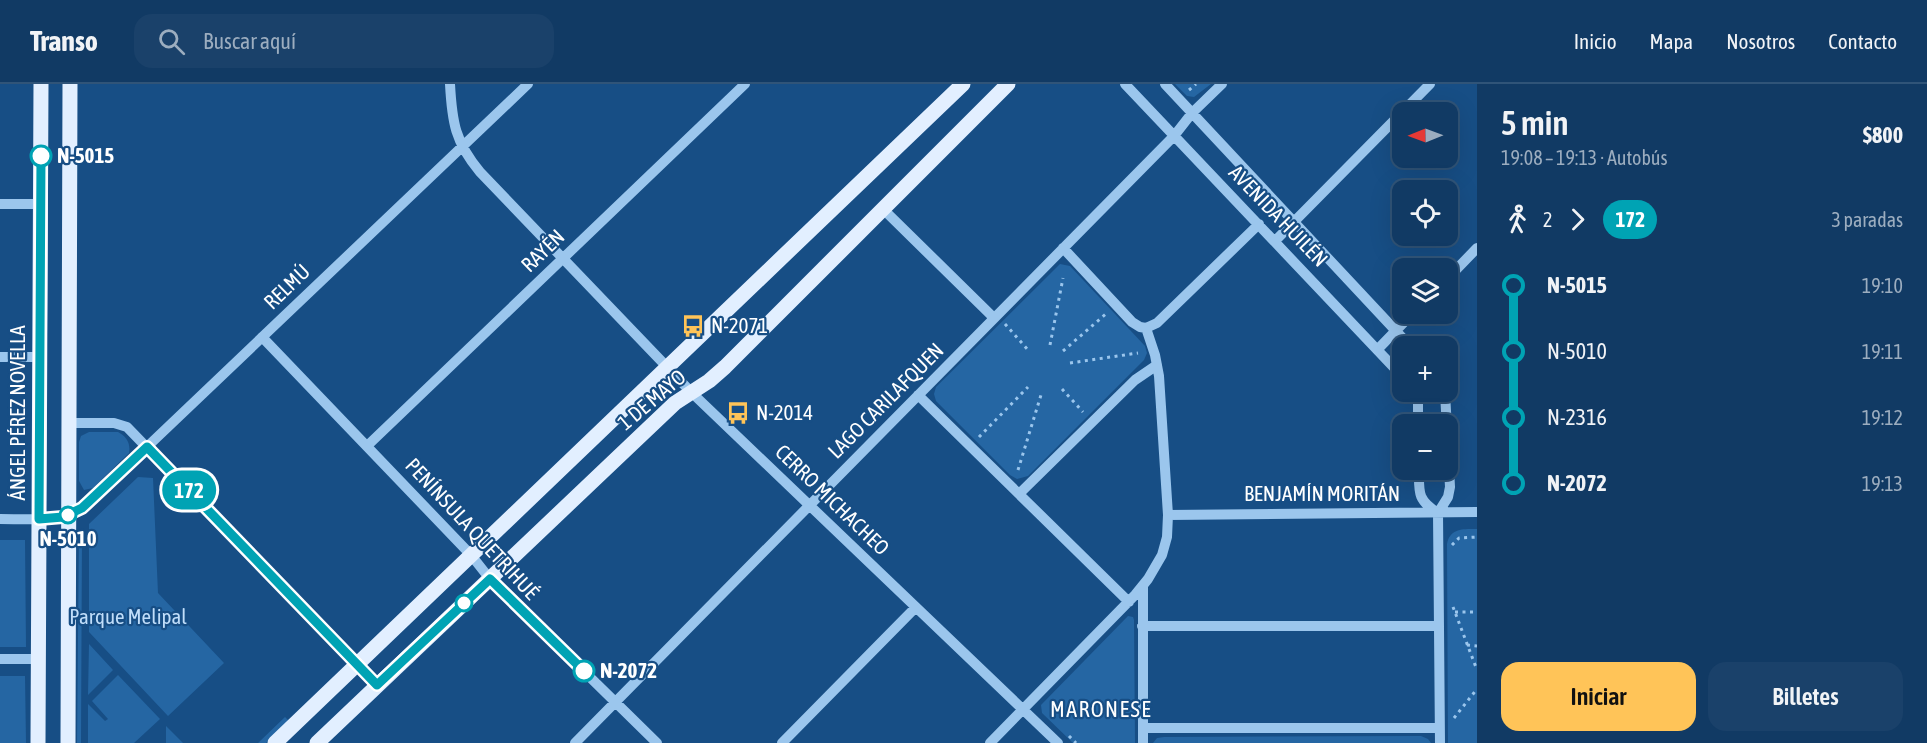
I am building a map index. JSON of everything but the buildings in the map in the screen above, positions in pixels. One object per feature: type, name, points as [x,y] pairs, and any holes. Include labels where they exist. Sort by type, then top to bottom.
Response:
[{"type":"main road","name":"ÁNGEL PÉREZ NOVELLA","points":[[38,743],[41,84]]},
{"type":"main road","points":[[68,743],[70,84]]},
{"type":"main road","name":"1 DE MAYO","points":[[275,743],[963,84]]},
{"type":"main road","name":"1 DE MAYO","points":[[316,743],[675,403],[709,381],[725,367],[1008,84]]},
{"type":"street","name":"CERRO MICHACHEO","points":[[450,84],[453,124],[462,147],[480,172],[691,392],[1058,743]]},
{"type":"street","name":"RELMÚ","points":[[69,515],[87,504],[528,84]]},
{"type":"street","name":"RAYÉN","points":[[367,446],[745,84]]},
{"type":"street","name":"AVENIDA HUILÉN","points":[[1125,84],[1392,365]]},
{"type":"street","name":"AVENIDA HUILÉN","points":[[1165,84],[1400,336]]},
{"type":"street","name":"LAGO CARILAFQUEN","points":[[575,743],[1174,136],[1192,113],[1222,84]]},
{"type":"street","points":[[1275,241],[1430,84]]},
{"type":"street","points":[[0,204],[41,204]]},
{"type":"street","points":[[883,209],[994,318]]},
{"type":"street","points":[[1063,248],[1135,325],[1146,328],[1156,323],[1259,225]]},
{"type":"street","points":[[1458,268],[1477,248]]},
{"type":"street","points":[[1377,349],[1402,324]]},
{"type":"street","points":[[990,743],[1143,587],[1165,547],[1168,515],[1157,365],[1146,328]]},
{"type":"street","name":"PENÍNSULA QUETRIHUÉ","points":[[262,337],[471,555],[490,579],[657,743]]},
{"type":"street","points":[[0,357],[40,357]]},
{"type":"street","points":[[1020,494],[1135,380],[1157,365]]},
{"type":"street","points":[[918,395],[1129,602]]},
{"type":"street","points":[[1440,743],[1438,513],[1446,502],[1449,492],[1445,402]]},
{"type":"street","points":[[69,423],[120,424],[127,427],[377,685]]},
{"type":"street","points":[[1420,480],[1421,498],[1427,506],[1438,513]]},
{"type":"street","name":"BENJAMÍN MORITÁN","points":[[1168,515],[1477,512]]},
{"type":"street","points":[[0,519],[39,519],[69,515]]},
{"type":"street","points":[[1143,587],[1143,743]]},
{"type":"street","points":[[782,743],[916,607]]},
{"type":"street","points":[[1143,626],[1439,626]]},
{"type":"street","points":[[0,659],[38,659]]},
{"type":"street","points":[[1143,728],[1439,728]]},
{"type":"path","points":[[1184,84],[1190,90],[1196,84]]},
{"type":"path","points":[[1050,345],[1063,278],[1069,279]]},
{"type":"path","points":[[1063,351],[1107,313]]},
{"type":"path","points":[[1012,316],[1005,324],[1029,351]]},
{"type":"path","points":[[1138,345],[1138,359]]},
{"type":"path","points":[[1070,363],[1138,353]]},
{"type":"path","points":[[972,430],[979,437],[1028,387]]},
{"type":"path","points":[[1062,389],[1083,413],[1091,405]]},
{"type":"path","points":[[1018,470],[1041,395]]},
{"type":"path","points":[[1013,471],[1025,470]]},
{"type":"path","points":[[1452,549],[1453,542],[1459,538],[1477,537]]},
{"type":"path","points":[[1453,618],[1453,607],[1477,670]]},
{"type":"path","points":[[1455,612],[1477,612]]},
{"type":"path","points":[[1467,645],[1477,646]]},
{"type":"path","points":[[1454,707],[1454,718],[1477,689]]},
{"type":"path","points":[[1069,736],[1077,743]]},
{"type":"green space","points":[[1175,84],[1211,84],[1194,97],[1187,96]]},
{"type":"green space","points":[[1060,264],[1070,266],[1145,346],[1147,353],[1144,360],[1028,476],[1017,479],[1010,475],[936,401],[934,394],[936,387]]},
{"type":"green space","points":[[89,432],[118,432],[127,440],[129,453],[93,488],[84,490],[79,481],[81,436]]},
{"type":"green space","name":"Parque Melipal","points":[[138,477],[153,478],[158,593],[224,663],[168,716],[89,632],[89,524]]},
{"type":"green space","points":[[1477,529],[1477,743],[1448,743],[1447,544],[1454,532]]},
{"type":"green space","points":[[79,530],[82,530],[81,743],[77,743]]},
{"type":"green space","points":[[0,540],[25,540],[26,647],[0,647]]},
{"type":"green space","points":[[1128,616],[1133,617],[1134,620],[1135,743],[1073,743],[1042,713],[1041,705]]},
{"type":"green space","name":"Parque Melipal","points":[[89,644],[113,670],[88,695]]},
{"type":"green space","name":"Parque Melipal","points":[[118,675],[160,719],[134,743],[88,743],[88,704],[105,721],[108,719],[92,701]]},
{"type":"green space","points":[[0,676],[25,676],[26,743],[0,743]]},
{"type":"green space","points":[[285,717],[289,721],[266,743],[258,743]]},
{"type":"green space","points":[[166,726],[183,743],[166,743]]},
{"type":"green space","points":[[1421,736],[1431,743],[1153,743],[1157,738],[1164,737]]},
{"type":"bus line","name":"172","points":[[41,156],[39,519],[63,517],[82,508],[147,447],[377,685],[490,579],[584,671]]},
{"type":"place","name":"N-5015","points":[[41,156]]},
{"type":"place","name":"N-2071","points":[[693,326]]},
{"type":"place","name":"N-2014","points":[[738,413]]},
{"type":"place","name":"N-5010","points":[[68,515]]},
{"type":"place","name":"N-2072","points":[[584,671]]},
{"type":"district","name":"MARONESE","points":[[1101,709]]}]
